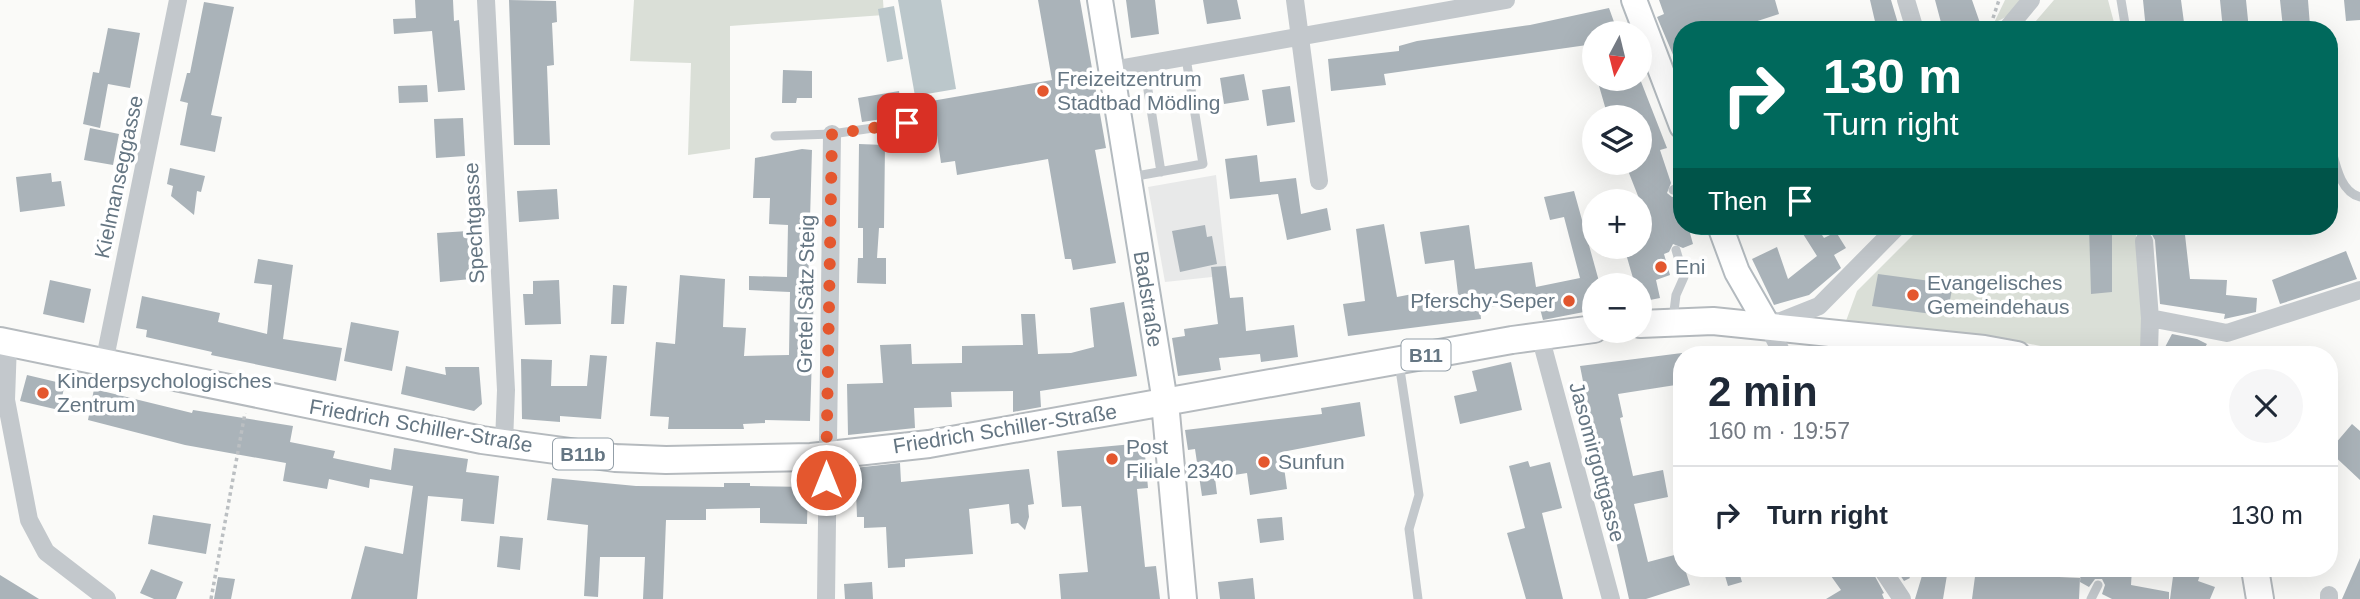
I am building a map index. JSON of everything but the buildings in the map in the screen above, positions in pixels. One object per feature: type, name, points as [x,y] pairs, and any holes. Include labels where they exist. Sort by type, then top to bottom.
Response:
[{"type":"main road","points":[[1652,318],[1674,308],[1768,326],[1956,346]]},
{"type":"main road","name":"Friedrich Schiller-Straße","points":[[4,342],[248,394],[504,443],[615,458],[666,460],[826,456],[965,438],[1398,360],[1582,331]]},
{"type":"main road","name":"Badstraße","points":[[1165,402],[1183,599]]},
{"type":"main road","points":[[2256,577],[2260,599]]},
{"type":"street","name":"Kielmanseggasse","points":[[104,363],[178,0]]},
{"type":"street","name":"Spechtgasse","points":[[486,0],[506,390],[504,443]]},
{"type":"street","name":"Badstraße","points":[[1100,0],[1165,402]]},
{"type":"street","points":[[1295,0],[1319,181]]},
{"type":"street","points":[[1112,70],[1506,0]]},
{"type":"street","points":[[1634,0],[1673,102]]},
{"type":"street","points":[[1906,0],[1912,21]]},
{"type":"street","points":[[2014,21],[2031,0]]},
{"type":"street","name":"Gretel Sätz Steig","points":[[827,599],[826,456],[832,134]]},
{"type":"street","points":[[1723,235],[1737,272],[1778,346]]},
{"type":"street","points":[[1768,326],[1819,306],[1889,235]]},
{"type":"street","points":[[2144,241],[2150,318],[2149,346]]},
{"type":"street","points":[[2150,318],[2227,333],[2360,290]]},
{"type":"street","name":"Jasomirgottgasse","points":[[1540,336],[1611,599]]},
{"type":"street","points":[[4,342],[6,400],[29,520],[46,552],[107,599]]},
{"type":"street","points":[[1887,577],[1902,599]]},
{"type":"lane","points":[[2121,0],[2124,21]]},
{"type":"lane","points":[[1129,177],[1203,164],[1186,58]]},
{"type":"lane","points":[[1144,65],[1161,172]]},
{"type":"lane","points":[[775,136],[832,134],[907,123]]},
{"type":"lane","points":[[2338,168],[2343,183],[2353,195],[2360,197]]},
{"type":"lane","points":[[1674,308],[1684,277],[1676,250]]},
{"type":"lane","points":[[1398,360],[1419,495],[1409,529],[1418,599]]},
{"type":"lane","points":[[2091,599],[2098,585]]},
{"type":"path","points":[[211,599],[248,394]]},
{"type":"shaded area","points":[[634,0],[883,0],[884,15],[730,26],[730,149],[688,155],[691,63],[630,61]]},
{"type":"shaded area","points":[[898,0],[941,0],[956,89],[915,96]]},
{"type":"shaded area","points":[[2005,0],[2020,0],[2008,16],[1995,21]]},
{"type":"shaded area","points":[[2054,0],[2108,0],[2114,21],[2036,21]]},
{"type":"shaded area","points":[[894,6],[903,59],[887,62],[878,9]]},
{"type":"shaded area","points":[[1216,175],[1236,356],[1223,358],[1212,277],[1165,282],[1148,187]]},
{"type":"shaded area","points":[[1913,235],[2136,235],[2146,338],[2143,346],[2040,346],[1991,336],[1846,321],[1857,291]]},
{"type":"place","name":"Freizeitzentrum Stadtbad Mödling","points":[[1043,91]]},
{"type":"place","name":"Eni","points":[[1661,267]]},
{"type":"place","name":"Evangelisches Gemeindehaus","points":[[1913,295]]},
{"type":"place","name":"Pferschy-Seper","points":[[1569,301]]},
{"type":"place","name":"Kinderpsychologisches Zentrum","points":[[43,393]]},
{"type":"place","name":"Post Filiale 2340","points":[[1112,459]]},
{"type":"place","name":"Sunfun","points":[[1264,462]]},
{"type":"route","points":[[826,480],[832,134],[907,123]]}]
